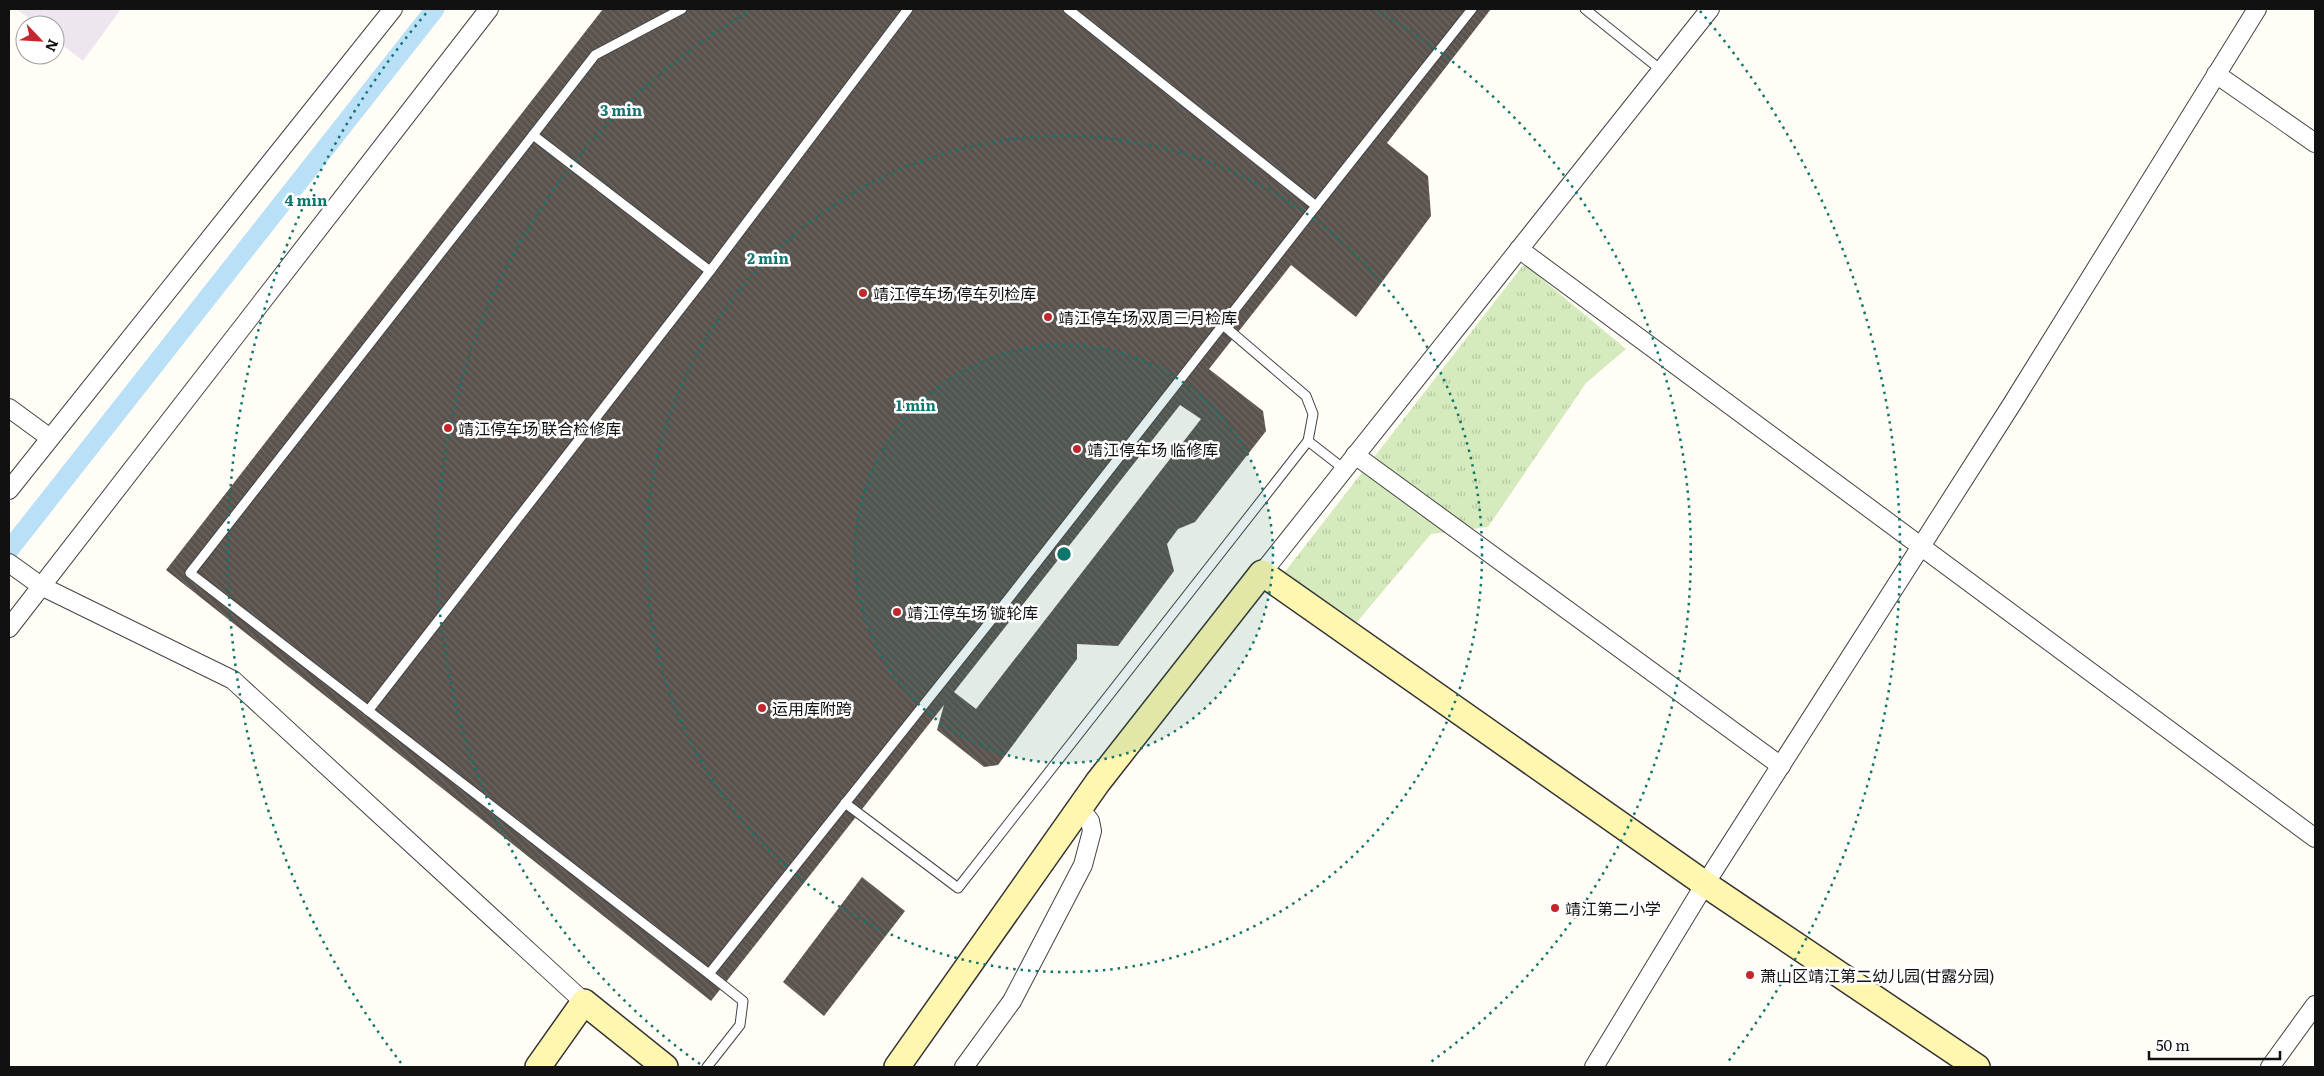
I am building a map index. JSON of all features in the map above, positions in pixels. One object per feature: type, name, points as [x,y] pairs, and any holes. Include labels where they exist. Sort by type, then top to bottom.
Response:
[{"type":"main road","points":[[897,1067],[1098,782],[1262,573],[1705,884],[1977,1067]]},
{"type":"main road","points":[[538,1067],[584,1002],[665,1067]]},
{"type":"street","points":[[9,490],[393,9]]},
{"type":"street","points":[[9,628],[37,583],[489,9]]},
{"type":"street","points":[[1262,573],[1710,9]]},
{"type":"street","points":[[1594,1067],[1705,884],[2012,404],[2257,9]]},
{"type":"street","points":[[2216,74],[2315,143]]},
{"type":"street","points":[[1519,249],[2315,838]]},
{"type":"street","points":[[9,408],[50,438]]},
{"type":"street","points":[[1355,455],[1780,766]]},
{"type":"street","points":[[9,563],[37,583],[233,680],[584,1002]]},
{"type":"street","points":[[964,1067],[1012,1001],[1083,865],[1092,831],[1090,821],[1080,808]]},
{"type":"street","points":[[2270,1067],[2315,1005]]},
{"type":"lane","points":[[682,9],[595,55],[190,573],[743,1001],[740,1025],[707,1067]]},
{"type":"lane","points":[[368,711],[710,271],[908,9]]},
{"type":"lane","points":[[1068,9],[1316,206]]},
{"type":"lane","points":[[709,974],[1472,9]]},
{"type":"lane","points":[[1585,9],[1662,70]]},
{"type":"lane","points":[[533,135],[710,271]]},
{"type":"lane","points":[[846,803],[958,888],[1308,441],[1313,414],[1306,396],[1222,326]]},
{"type":"lane","points":[[1308,441],[1344,469]]},
{"type":"shaded area","points":[[17,9],[121,9],[83,61],[65,47],[65,15],[24,15]]},
{"type":"green space","points":[[1524,264],[1626,349],[1586,383],[1488,527],[1431,534],[1357,622],[1284,573]]},
{"type":"building","points":[[603,9],[1491,9],[1387,143],[1428,176],[1431,216],[1356,317],[1291,265],[1209,369],[1263,411],[1266,431],[1195,522],[1178,529],[1167,544],[1174,571],[1118,646],[1077,644],[1077,659],[998,765],[984,767],[937,730],[944,705],[711,1001],[166,570]],"holes":[[[1180,405],[1201,419],[976,709],[954,692]]]},
{"type":"building","points":[[862,877],[905,911],[824,1016],[783,982]]},
{"type":"waterway","points":[[9,550],[435,9]]},
{"type":"place","name":"靖江停车场 停车列检库","points":[[863,293]]},
{"type":"place","name":"靖江停车场 双周三月检库","points":[[1048,317]]},
{"type":"place","name":"靖江停车场 联合检修库","points":[[448,428]]},
{"type":"place","name":"靖江停车场 临修库","points":[[1077,449]]},
{"type":"place","name":"靖江停车场 镟轮库","points":[[897,612]]},
{"type":"place","name":"运用库附跨","points":[[762,708]]},
{"type":"place","name":"靖江第二小学","points":[[1555,908]]},
{"type":"place","name":"萧山区靖江第二幼儿园(甘露分园)","points":[[1750,975]]}]
